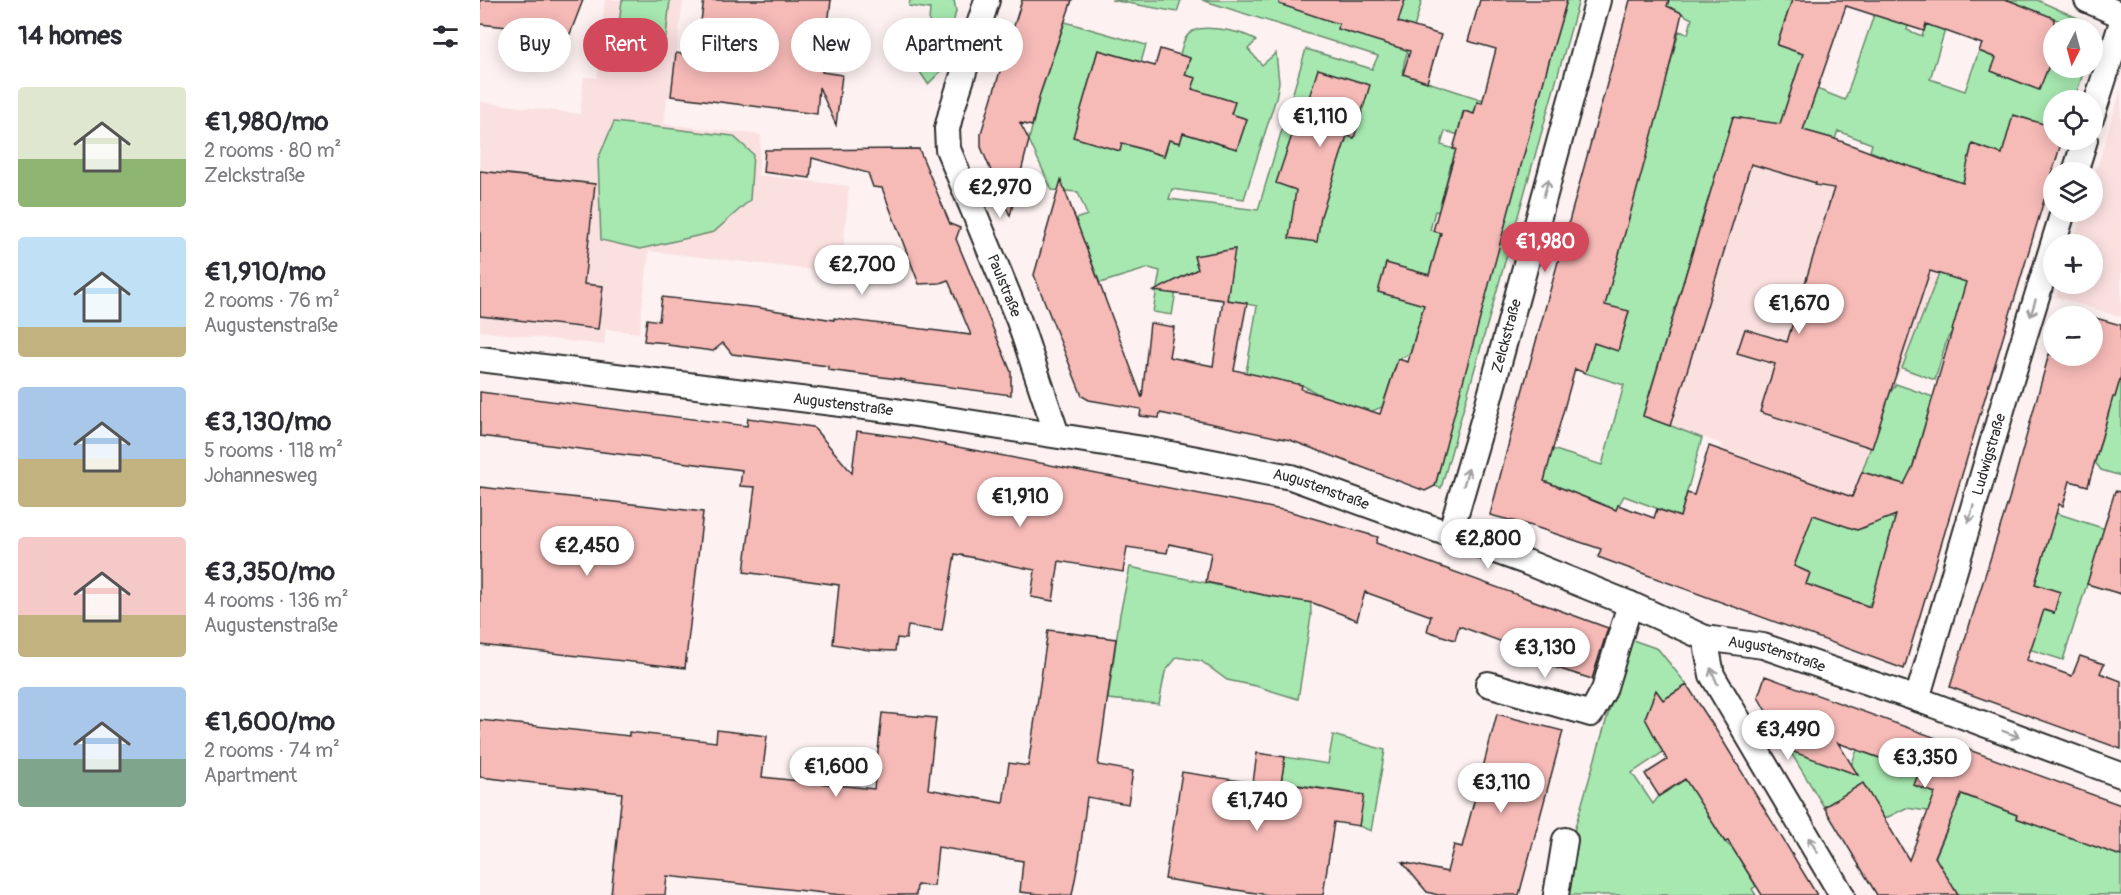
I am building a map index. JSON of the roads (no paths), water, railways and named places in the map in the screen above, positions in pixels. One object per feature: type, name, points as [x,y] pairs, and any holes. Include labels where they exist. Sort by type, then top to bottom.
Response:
[{"type":"street","name":"Paulstraße","points":[[987,0],[946,129],[948,149],[1019,321],[1057,435]]},
{"type":"street","name":"Zelckstraße","points":[[1450,534],[1598,0]]},
{"type":"street","points":[[2087,0],[2121,15]]},
{"type":"street","points":[[2100,90],[2121,26]]},
{"type":"street","name":"Ludwigstraße","points":[[1917,699],[2060,222]]},
{"type":"street","name":"Augustenstraße","points":[[480,359],[889,410],[1150,450],[1291,477],[1450,534],[1630,603],[1705,638],[1763,646],[1917,699],[2121,775]]},
{"type":"street","points":[[1488,684],[1591,714],[1604,690],[1630,603]]},
{"type":"street","points":[[1705,638],[1712,675],[1842,895]]},
{"type":"street","points":[[1556,895],[1565,840]]}]
